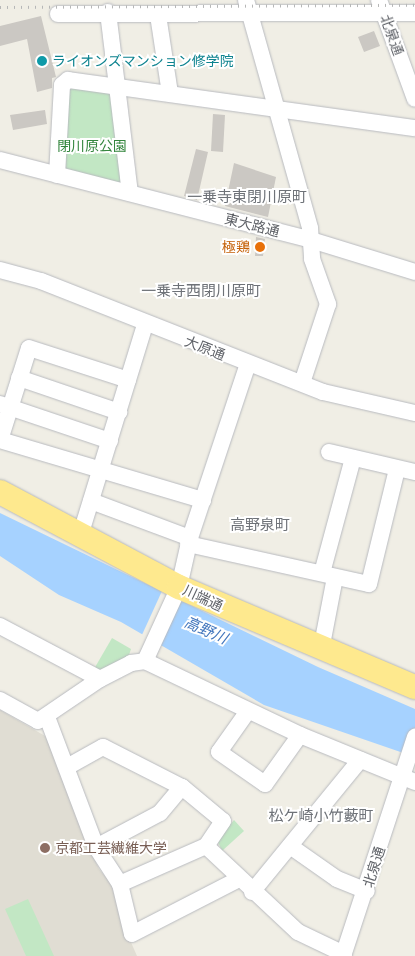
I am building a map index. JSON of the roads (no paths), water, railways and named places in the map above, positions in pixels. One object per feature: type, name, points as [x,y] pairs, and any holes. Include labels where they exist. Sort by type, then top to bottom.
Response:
[{"type":"highway","name":"川端通","points":[[0,492],[177,592],[415,687]]},
{"type":"street","points":[[248,6],[311,240],[312,259],[328,304],[302,383]]},
{"type":"street","points":[[58,14],[108,12],[158,15],[248,6],[381,6],[415,13]]},
{"type":"street","name":"北泉通","points":[[381,6],[415,99]]},
{"type":"street","points":[[108,12],[130,193]]},
{"type":"street","points":[[158,15],[170,93]]},
{"type":"street","points":[[57,175],[62,85],[68,80],[415,128]]},
{"type":"street","name":"東大路通","points":[[0,160],[311,240],[415,272]]},
{"type":"street","name":"大原通","points":[[0,270],[41,281],[145,325],[302,383],[415,413]]},
{"type":"street","points":[[80,536],[145,325]]},
{"type":"street","points":[[128,380],[28,348],[19,378],[5,406],[0,440],[203,500]]},
{"type":"street","points":[[146,659],[177,592],[189,541],[248,364]]},
{"type":"street","points":[[19,378],[119,412]]},
{"type":"street","points":[[5,406],[110,441]]},
{"type":"street","points":[[329,452],[415,472]]},
{"type":"street","points":[[321,650],[328,575],[353,458]]},
{"type":"street","points":[[91,501],[189,541],[369,584],[397,469]]},
{"type":"street","points":[[0,626],[100,679]]},
{"type":"street","points":[[0,700],[38,721],[47,717],[100,679],[131,663],[146,659],[300,735],[360,760],[409,776]]},
{"type":"street","points":[[248,711],[220,752],[265,784],[300,735]]},
{"type":"street","points":[[47,717],[96,847],[120,884],[132,934],[239,879]]},
{"type":"street","name":"北泉通","points":[[344,955],[409,776],[415,737]]},
{"type":"street","points":[[67,767],[103,747],[182,787],[223,821],[206,846],[120,884]]},
{"type":"street","points":[[252,892],[360,760]]},
{"type":"street","points":[[96,847],[160,812],[182,787]]},
{"type":"street","points":[[206,846],[252,892],[298,932],[344,955]]},
{"type":"street","points":[[290,846],[337,879],[366,891]]},
{"type":"water","name":"高野川","points":[[0,513],[318,667],[415,709],[415,757],[264,705],[121,622],[59,595],[0,556]]},
{"type":"railway","points":[[0,7],[415,5]]},
{"type":"place","name":"ライオンズマンション修学院","points":[[42,61]]},
{"type":"place","name":"極鶏","points":[[260,247]]},
{"type":"place","name":"京都工芸繊維大学","points":[[45,848]]},
{"type":"district","name":"一乗寺東閉川原町","points":[[247,197]]},
{"type":"district","name":"一乗寺西閉川原町","points":[[201,291]]},
{"type":"district","name":"高野泉町","points":[[260,525]]},
{"type":"district","name":"松ケ崎小竹藪町","points":[[321,816]]},
{"type":"park label","name":"閉川原公園","points":[[92,146]]}]
